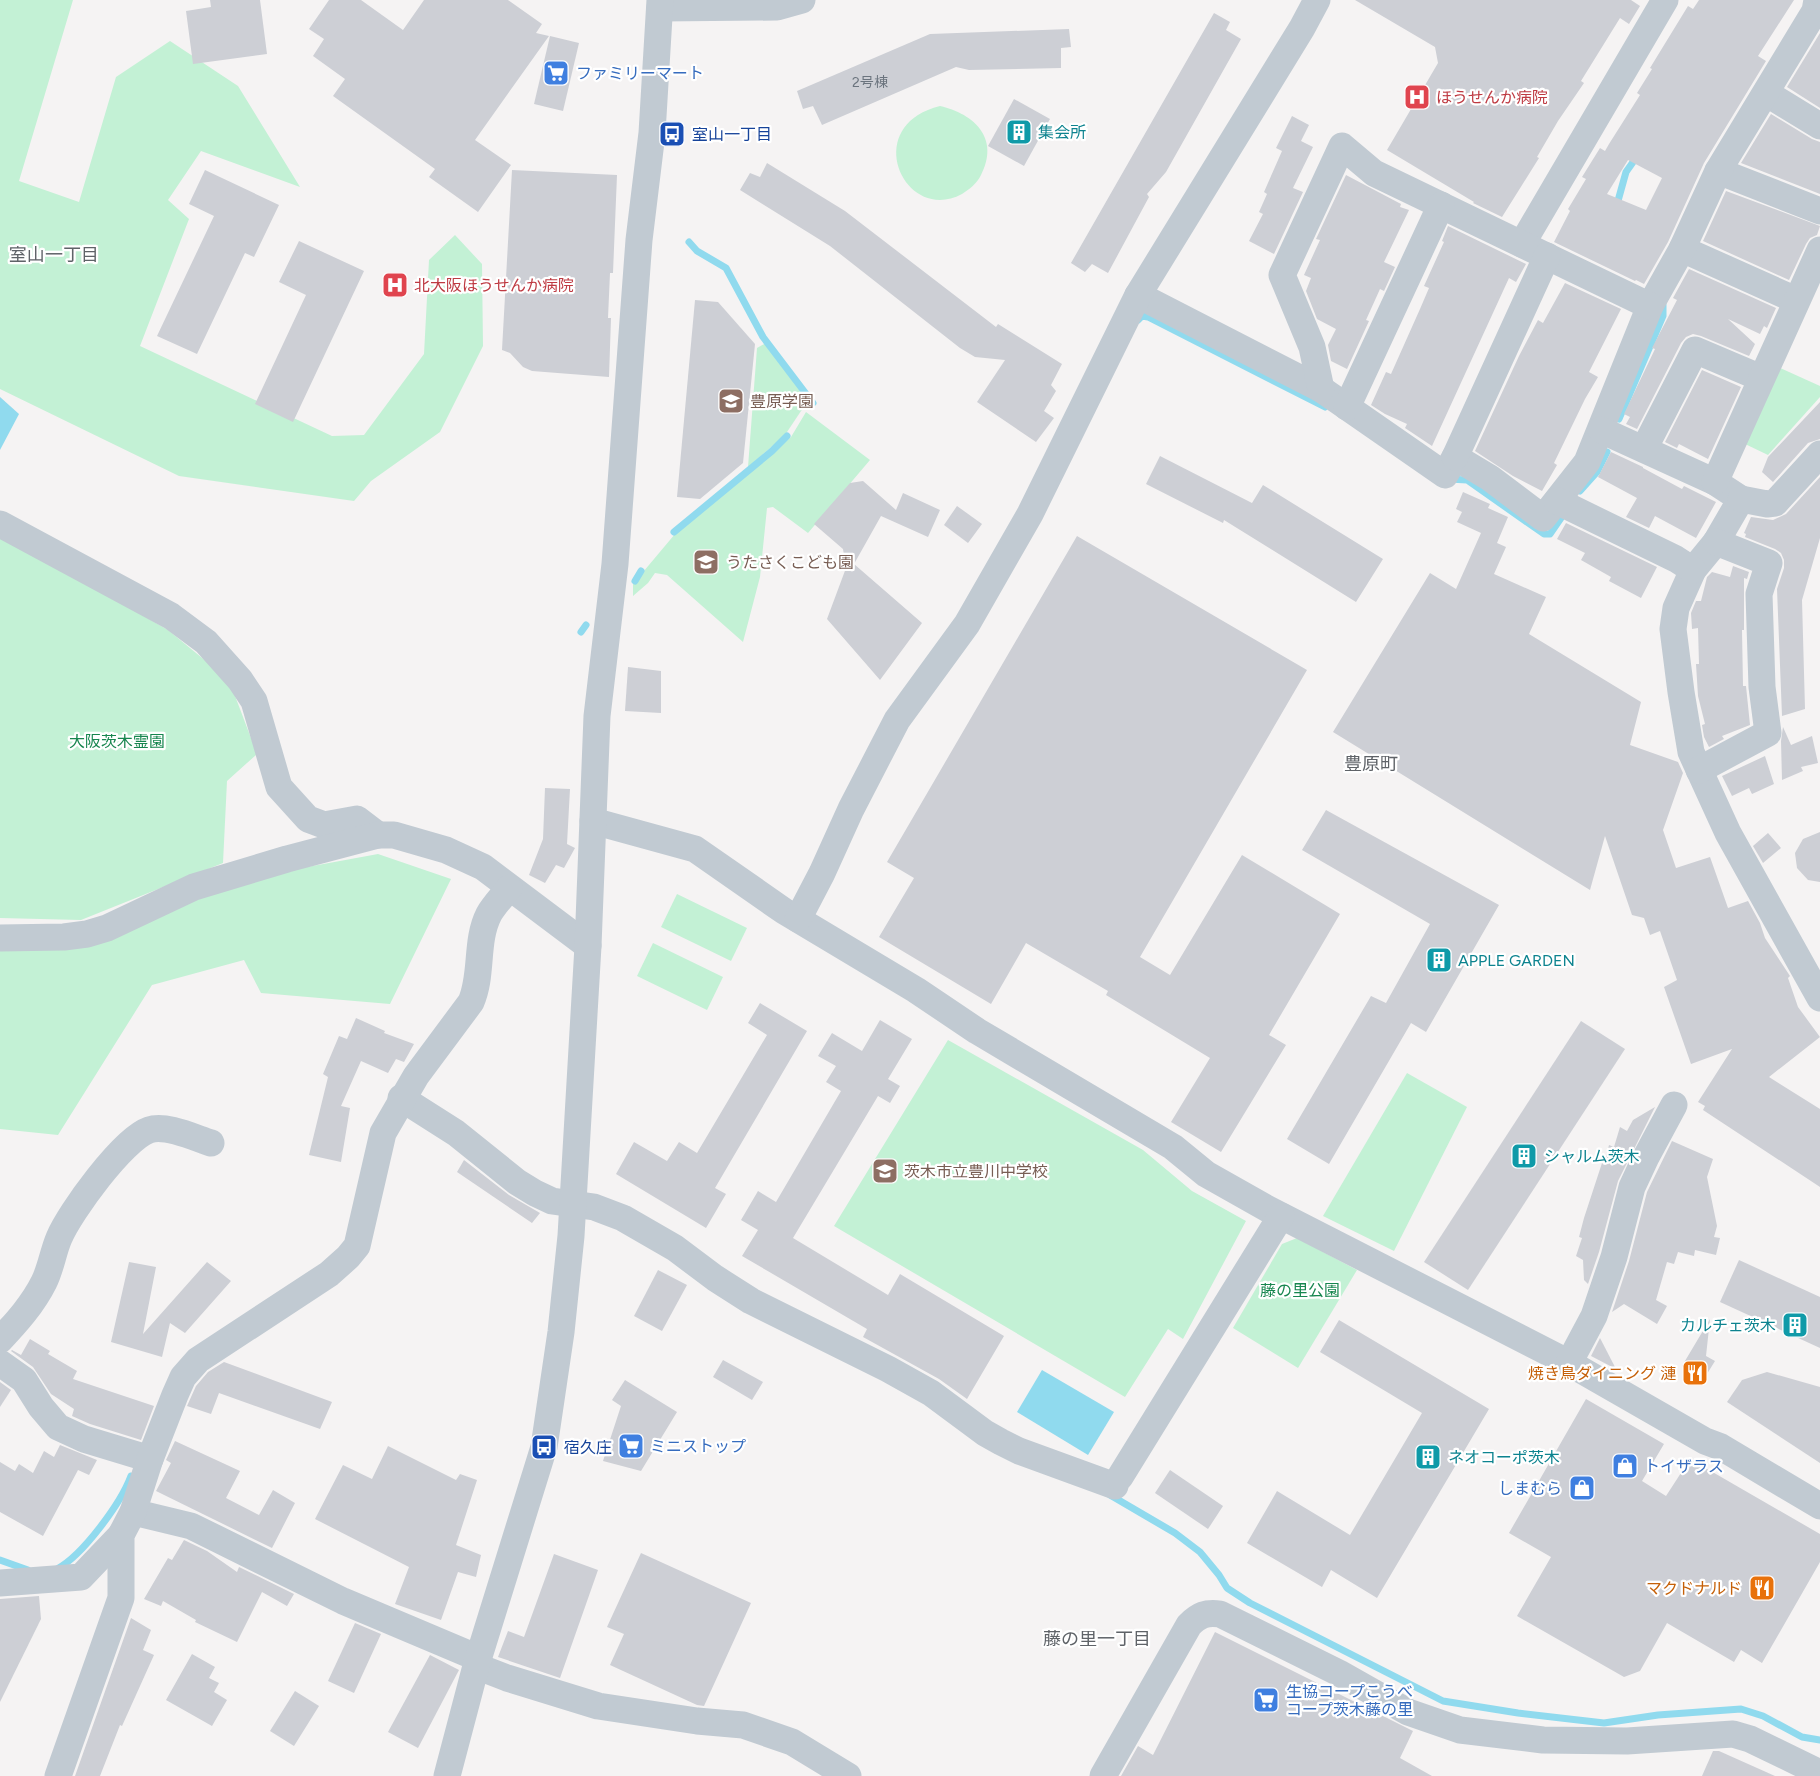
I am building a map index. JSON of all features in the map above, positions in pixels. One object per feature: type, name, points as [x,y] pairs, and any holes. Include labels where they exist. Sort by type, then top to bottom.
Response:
[{"type":"street","points":[[447,1776],[477,1662],[544,1447],[561,1332],[573,1204],[588,946],[597,716],[615,564],[639,240],[652,133],[660,4],[777,7],[802,0]]},
{"type":"street","points":[[798,919],[897,720],[967,624],[1030,514],[1138,295],[1317,0]]},
{"type":"street","points":[[1522,244],[1664,0]]},
{"type":"street","points":[[1455,457],[1490,478],[1543,518],[1557,501],[1587,462],[1650,306],[1682,249],[1718,171],[1815,17]]},
{"type":"street","points":[[1766,93],[1820,126]]},
{"type":"street","points":[[1321,389],[1312,347],[1282,275],[1342,146],[1374,173],[1650,306]]},
{"type":"street","points":[[1718,171],[1820,211]]},
{"type":"street","points":[[1347,407],[1441,205]]},
{"type":"street","points":[[1682,249],[1796,300]]},
{"type":"street","points":[[1714,482],[1820,250]]},
{"type":"street","points":[[1138,295],[1321,389],[1445,475],[1546,256]]},
{"type":"street","points":[[1644,449],[1695,350],[1761,378]]},
{"type":"street","points":[[1601,430],[1714,482],[1741,499],[1767,504],[1775,503],[1820,454]]},
{"type":"street","points":[[1741,499],[1716,542],[1693,570],[1676,608],[1673,629],[1691,752],[1728,833],[1820,998]]},
{"type":"street","points":[[1557,501],[1676,559],[1693,570]]},
{"type":"street","points":[[0,524],[171,616],[206,642],[240,680],[254,700],[279,787],[308,819],[324,825],[357,819],[378,836]]},
{"type":"street","points":[[1699,770],[1768,733],[1761,687],[1758,594],[1769,563],[1716,542]]},
{"type":"street","points":[[593,821],[695,849],[798,919],[916,990],[977,1031],[1173,1147],[1206,1174],[1569,1363],[1705,1441],[1721,1447],[1820,1506]]},
{"type":"street","points":[[0,938],[64,938],[97,931],[194,887],[287,859],[378,836],[394,835],[446,850],[483,867],[588,946]]},
{"type":"street","points":[[58,1776],[121,1599],[127,1523],[175,1395],[190,1368],[210,1352],[329,1274],[357,1246],[380,1142],[401,1098],[471,1002],[475,992],[478,963],[489,914],[509,888]]},
{"type":"street","points":[[401,1098],[456,1133],[517,1182],[552,1201],[594,1208],[613,1214],[651,1233],[751,1301],[912,1381],[1001,1442],[1018,1451],[1118,1481],[1281,1215]]},
{"type":"street","points":[[1569,1363],[1594,1316],[1614,1257],[1632,1187],[1674,1105]]},
{"type":"street","points":[[0,1340],[28,1309],[45,1280],[59,1238],[67,1222],[108,1166],[138,1136],[151,1129],[172,1130],[211,1143]]},
{"type":"street","points":[[0,1363],[24,1380],[41,1407],[58,1427],[84,1439],[150,1459]]},
{"type":"street","points":[[127,1523],[191,1526],[507,1678],[598,1706],[697,1721],[743,1725],[792,1742],[848,1776]]},
{"type":"street","points":[[0,1583],[81,1577],[127,1523]]},
{"type":"street","points":[[1103,1776],[1189,1624],[1198,1616],[1209,1613],[1220,1614],[1339,1672],[1408,1712],[1460,1730],[1543,1740],[1627,1741],[1733,1734],[1750,1739],[1820,1773]]},
{"type":"green space","points":[[0,0],[73,0],[19,181],[79,202],[116,77],[170,41],[238,86],[300,187],[201,151],[168,200],[189,219],[140,346],[332,436],[364,435],[424,354],[429,260],[455,235],[482,264],[483,346],[440,432],[371,481],[354,501],[179,476],[0,389]]},
{"type":"green space","points":[[940,106],[964,115],[973,122],[986,139],[988,150],[981,175],[975,183],[962,194],[941,200],[923,196],[909,185],[899,169],[896,151],[901,133],[915,117]]},
{"type":"green space","points":[[766,343],[811,402],[805,405],[785,435],[748,467],[757,348]]},
{"type":"green space","points":[[1778,367],[1820,386],[1820,397],[1768,455],[1743,443]]},
{"type":"green space","points":[[806,412],[870,460],[808,533],[773,507],[767,508],[760,577],[743,642],[667,575],[655,573],[648,583],[633,596],[633,584],[675,534],[791,437]]},
{"type":"green space","name":"大阪茨木霊園","points":[[0,533],[168,630],[229,680],[257,754],[227,781],[223,863],[81,920],[0,918]]},
{"type":"green space","points":[[378,854],[451,879],[390,1004],[261,993],[244,960],[152,985],[58,1135],[0,1129],[0,944],[242,879]]},
{"type":"green space","points":[[677,894],[747,928],[731,961],[661,927]]},
{"type":"green space","points":[[653,943],[723,977],[707,1010],[637,976]]},
{"type":"green space","points":[[948,1040],[1143,1150],[1192,1191],[1246,1221],[1183,1339],[1168,1329],[1125,1397],[834,1226]]},
{"type":"green space","points":[[1407,1073],[1467,1107],[1394,1251],[1323,1216]]},
{"type":"green space","name":"藤の里公園","points":[[1297,1238],[1357,1270],[1298,1368],[1233,1328],[1282,1244]]},
{"type":"water","points":[[0,397],[19,414],[0,450]]},
{"type":"water","points":[[1042,1370],[1114,1412],[1088,1455],[1017,1412]]},
{"type":"building","points":[[210,0],[260,0],[267,54],[193,64],[186,11],[211,7]]},
{"type":"building","points":[[329,0],[361,0],[403,30],[424,0],[508,0],[542,24],[536,33],[549,36],[475,140],[511,165],[478,212],[429,177],[435,169],[333,96],[345,79],[313,56],[324,39],[309,29]]},
{"type":"building","name":"ほうせんか病院","points":[[1355,0],[1631,0],[1640,6],[1629,24],[1620,18],[1581,81],[1584,83],[1558,121],[1537,157],[1539,158],[1502,217],[1473,203],[1387,150],[1438,63],[1435,47]]},
{"type":"building","points":[[1699,0],[1794,0],[1758,56],[1766,61],[1704,163],[1668,242],[1644,284],[1554,242],[1570,211],[1568,209],[1586,179],[1582,177],[1600,148],[1605,151],[1640,95],[1637,93],[1652,69],[1650,68],[1688,6],[1693,9]],"holes":[[[1628,160],[1662,178],[1646,210],[1607,194]]]},
{"type":"building","points":[[1214,13],[1230,22],[1226,30],[1241,39],[1166,172],[1147,194],[1149,197],[1108,273],[1092,264],[1085,272],[1071,263]]},
{"type":"building","points":[[1069,29],[1071,47],[1061,48],[1061,68],[969,70],[956,67],[822,125],[813,106],[803,109],[797,91],[930,34]]},
{"type":"building","points":[[1820,33],[1820,108],[1787,87]]},
{"type":"building","name":"ファミリーマート","points":[[550,36],[579,43],[563,111],[534,104]]},
{"type":"building","name":"集会所","points":[[1014,99],[1050,119],[1024,166],[988,146]]},
{"type":"building","points":[[1771,114],[1820,142],[1820,194],[1741,163]]},
{"type":"building","points":[[1292,116],[1309,125],[1301,141],[1313,147],[1293,188],[1303,192],[1274,254],[1249,241],[1263,214],[1259,212],[1267,194],[1264,192],[1282,151],[1276,148]]},
{"type":"building","points":[[767,163],[845,211],[996,327],[998,324],[1062,364],[1051,385],[1056,391],[1044,411],[1054,418],[1036,442],[977,402],[1005,360],[975,357],[960,348],[830,246],[740,190],[750,173],[760,177]]},
{"type":"building","points":[[205,170],[279,205],[254,257],[245,253],[197,354],[157,336],[214,216],[189,204]]},
{"type":"building","points":[[512,170],[617,175],[613,273],[610,273],[608,318],[611,318],[609,377],[532,371],[523,367],[510,353],[502,350]]},
{"type":"building","points":[[1346,175],[1409,210],[1384,262],[1395,267],[1384,291],[1380,289],[1366,320],[1369,321],[1347,369],[1331,361],[1328,345],[1336,329],[1317,319],[1306,291],[1311,278],[1304,275],[1320,240],[1316,239]]},
{"type":"building","points":[[1726,191],[1820,226],[1817,235],[1810,238],[1806,244],[1789,280],[1703,241]]},
{"type":"building","points":[[1448,226],[1526,264],[1516,282],[1509,278],[1432,446],[1405,428],[1407,424],[1371,405],[1386,372],[1391,374],[1420,309],[1429,288],[1424,286],[1444,242],[1442,241]]},
{"type":"building","points":[[299,241],[364,271],[293,422],[255,404],[306,295],[279,282]]},
{"type":"building","points":[[1689,269],[1776,308],[1767,328],[1764,326],[1760,334],[1728,319],[1755,344],[1749,356],[1701,336],[1693,334],[1686,337],[1637,429],[1626,424],[1630,417],[1624,414],[1655,349],[1652,348],[1677,300],[1673,298]]},
{"type":"building","points":[[1565,283],[1621,309],[1589,372],[1598,377],[1554,463],[1557,465],[1542,491],[1513,476],[1475,451],[1538,320],[1543,323]]},
{"type":"building","points":[[695,300],[718,302],[755,344],[743,463],[700,499],[677,497]]},
{"type":"building","points":[[1702,370],[1741,387],[1708,459],[1679,444],[1677,448],[1665,442]]},
{"type":"building","points":[[1820,402],[1820,439],[1808,443],[1773,482],[1762,472],[1768,457]]},
{"type":"building","points":[[1611,452],[1682,489],[1684,486],[1716,502],[1696,538],[1655,516],[1649,528],[1626,517],[1637,498],[1598,477]]},
{"type":"building","points":[[1160,456],[1252,503],[1263,485],[1383,559],[1356,602],[1224,520],[1223,523],[1146,484]]},
{"type":"building","points":[[1820,477],[1820,538],[1802,600],[1805,709],[1782,716],[1777,589],[1784,568],[1784,560],[1781,553],[1745,537],[1744,533],[1751,517],[1773,520],[1786,514]]},
{"type":"building","points":[[863,481],[896,510],[903,493],[940,510],[928,537],[881,516],[854,564],[922,623],[880,680],[827,619],[846,568],[843,549],[814,524],[850,483]]},
{"type":"building","points":[[1463,492],[1490,504],[1488,508],[1508,517],[1497,543],[1506,547],[1494,574],[1546,597],[1529,634],[1641,702],[1630,745],[1678,762],[1683,773],[1663,830],[1676,868],[1710,857],[1728,908],[1748,901],[1765,938],[1790,976],[1788,978],[1798,1007],[1820,1037],[1769,1077],[1820,1109],[1820,1187],[1703,1110],[1705,1106],[1698,1102],[1732,1049],[1691,1064],[1664,987],[1677,980],[1660,931],[1650,935],[1644,918],[1632,915],[1605,836],[1590,890],[1333,732],[1430,573],[1456,589],[1481,533],[1457,522],[1462,512],[1456,509]]},
{"type":"building","points":[[957,506],[982,524],[968,543],[944,525]]},
{"type":"building","points":[[1566,523],[1657,567],[1641,598],[1609,581],[1611,577],[1581,560],[1585,553],[1557,539]]},
{"type":"building","points":[[1077,536],[1307,670],[1140,957],[1170,975],[1242,855],[1340,914],[1269,1035],[1286,1045],[1221,1152],[1171,1122],[1210,1058],[1106,995],[1108,991],[1026,943],[991,1004],[879,937],[914,878],[887,862]]},
{"type":"building","points":[[1733,566],[1749,572],[1747,579],[1744,578],[1744,630],[1742,630],[1743,686],[1746,686],[1750,725],[1722,736],[1724,739],[1709,747],[1704,737],[1702,725],[1705,724],[1698,696],[1696,664],[1699,664],[1698,628],[1692,629],[1691,613],[1696,601],[1701,601],[1707,577],[1712,572],[1730,577]]},
{"type":"building","points":[[628,667],[661,671],[661,713],[625,711]]},
{"type":"building","points":[[1783,727],[1791,745],[1812,736],[1818,763],[1801,767],[1803,771],[1782,780],[1781,741]]},
{"type":"building","points":[[1765,756],[1774,784],[1752,794],[1749,788],[1732,796],[1722,776]]},
{"type":"building","points":[[545,788],[570,789],[567,844],[575,848],[564,868],[556,865],[545,883],[529,875],[543,839]]},
{"type":"building","name":"APPLE GARDEN","points":[[1326,810],[1499,905],[1426,1032],[1411,1023],[1329,1164],[1287,1139],[1371,996],[1386,1003],[1430,924],[1302,850]]},
{"type":"building","points":[[1820,832],[1820,882],[1808,880],[1797,868],[1795,853],[1803,839]]},
{"type":"building","points":[[1768,833],[1781,848],[1763,863],[1753,846]]},
{"type":"building","points":[[760,1003],[807,1031],[715,1188],[726,1194],[706,1228],[616,1174],[634,1142],[667,1161],[679,1142],[697,1153],[767,1035],[748,1023]]},
{"type":"building","points":[[356,1018],[385,1031],[384,1033],[414,1044],[404,1062],[396,1059],[388,1073],[361,1061],[341,1106],[350,1108],[341,1162],[309,1155],[328,1077],[323,1074],[339,1036],[347,1039]]},
{"type":"building","points":[[880,1020],[912,1039],[888,1079],[900,1086],[890,1103],[878,1096],[793,1238],[888,1295],[900,1274],[1004,1336],[967,1399],[939,1379],[863,1337],[867,1329],[742,1256],[758,1230],[741,1220],[758,1191],[776,1202],[841,1091],[826,1082],[836,1066],[818,1056],[832,1033],[862,1051]]},
{"type":"building","name":"シャルム茨木","points":[[1581,1021],[1625,1049],[1468,1290],[1424,1262]]},
{"type":"building","points":[[1655,1107],[1618,1181],[1588,1284],[1584,1280],[1583,1260],[1576,1256],[1582,1238],[1579,1237],[1584,1218],[1602,1163],[1604,1165],[1609,1145],[1614,1147],[1620,1127],[1627,1131],[1633,1120]]},
{"type":"building","points":[[1672,1141],[1713,1159],[1707,1177],[1717,1226],[1714,1237],[1720,1238],[1716,1255],[1695,1250],[1694,1256],[1678,1252],[1674,1264],[1667,1262],[1656,1300],[1667,1306],[1657,1324],[1624,1304],[1612,1312],[1629,1261],[1647,1192]]},
{"type":"building","points":[[464,1160],[509,1195],[540,1213],[532,1223],[457,1172]]},
{"type":"building","name":"カルチェ茨木","points":[[1739,1260],[1820,1297],[1820,1348],[1720,1302]]},
{"type":"building","points":[[129,1262],[156,1267],[143,1334],[207,1262],[231,1281],[185,1333],[170,1323],[162,1357],[111,1342]]},
{"type":"building","points":[[658,1270],[687,1285],[662,1331],[634,1316]]},
{"type":"building","points":[[1710,1319],[1706,1356],[1715,1361],[1702,1382],[1682,1366]]},
{"type":"building","name":"ネオコーポ茨木","points":[[1339,1320],[1489,1409],[1377,1598],[1331,1570],[1322,1587],[1247,1543],[1277,1491],[1350,1535],[1422,1413],[1320,1352]]},
{"type":"building","points":[[1600,1338],[1616,1369],[1591,1356]]},
{"type":"building","points":[[30,1339],[50,1351],[48,1354],[77,1371],[73,1379],[154,1406],[141,1440],[72,1416],[74,1409],[51,1394],[33,1367],[11,1351],[21,1355]]},
{"type":"building","points":[[723,1360],[763,1382],[752,1400],[713,1377]]},
{"type":"building","points":[[224,1362],[332,1402],[320,1429],[219,1393],[211,1414],[187,1406],[196,1386],[208,1372]]},
{"type":"building","points":[[1767,1372],[1820,1387],[1820,1463],[1727,1402],[1742,1380]]},
{"type":"building","points":[[625,1380],[677,1412],[641,1471],[603,1461],[621,1406],[612,1400]]},
{"type":"building","points":[[0,1382],[11,1390],[0,1407]]},
{"type":"building","name":"トイザラス","points":[[1586,1399],[1664,1444],[1642,1481],[1666,1496],[1690,1459],[1820,1534],[1820,1562],[1762,1663],[1741,1650],[1734,1662],[1667,1623],[1640,1671],[1624,1677],[1517,1616],[1551,1557],[1509,1533]]},
{"type":"building","points":[[175,1441],[240,1471],[226,1498],[259,1515],[273,1490],[295,1503],[272,1548],[156,1491],[171,1463],[166,1460]]},
{"type":"building","points":[[60,1445],[97,1460],[89,1475],[78,1470],[43,1536],[0,1512],[0,1462],[15,1471],[19,1464],[33,1473],[44,1451],[54,1457]]},
{"type":"building","points":[[388,1446],[456,1480],[460,1474],[477,1480],[456,1545],[481,1555],[476,1577],[458,1572],[441,1620],[395,1604],[409,1567],[315,1519],[343,1465],[372,1479]]},
{"type":"building","points":[[1170,1470],[1223,1506],[1208,1529],[1155,1493]]},
{"type":"building","points":[[184,1540],[207,1551],[237,1572],[239,1567],[294,1594],[287,1606],[262,1592],[237,1642],[195,1622],[196,1620],[163,1601],[161,1606],[144,1599],[168,1558],[172,1560]]},
{"type":"building","points":[[641,1553],[751,1603],[704,1706],[697,1705],[610,1665],[624,1634],[607,1627]]},
{"type":"building","points":[[554,1554],[598,1570],[560,1678],[498,1657],[508,1631],[524,1637]]},
{"type":"building","points":[[39,1596],[41,1619],[0,1702],[0,1599]]},
{"type":"building","points":[[131,1618],[151,1630],[143,1650],[154,1655],[122,1726],[120,1725],[100,1776],[75,1776]]},
{"type":"building","points":[[355,1623],[381,1634],[354,1693],[328,1681]]},
{"type":"building","name":"生協コープこうべ コープ茨木藤の里","points":[[1215,1632],[1413,1731],[1400,1758],[1432,1776],[1121,1776],[1138,1746],[1153,1755]]},
{"type":"building","points":[[192,1654],[215,1667],[209,1678],[219,1683],[214,1692],[227,1700],[212,1726],[166,1700]]},
{"type":"building","points":[[430,1655],[459,1670],[418,1748],[388,1732]]},
{"type":"building","points":[[295,1691],[319,1706],[294,1746],[270,1731]]},
{"type":"building","points":[[1713,1751],[1719,1751],[1775,1776],[1702,1776]]},
{"type":"waterway","points":[[1616,208],[1626,172],[1638,155]]},
{"type":"waterway","points":[[689,242],[697,251],[726,268],[763,337],[813,403]]},
{"type":"waterway","points":[[1619,419],[1663,316],[1663,305]]},
{"type":"waterway","points":[[1138,320],[1142,316],[1148,317],[1325,407]]},
{"type":"waterway","points":[[674,532],[787,436]]},
{"type":"waterway","points":[[1580,491],[1597,472],[1607,452]]},
{"type":"waterway","points":[[1449,479],[1467,480],[1544,534],[1550,534],[1561,518]]},
{"type":"waterway","points":[[635,581],[641,571]]},
{"type":"waterway","points":[[581,632],[586,625]]},
{"type":"waterway","points":[[57,1569],[89,1541],[110,1514],[131,1476]]},
{"type":"waterway","points":[[1110,1495],[1175,1533],[1200,1552],[1227,1588],[1250,1603],[1443,1701],[1604,1723],[1658,1715],[1741,1709],[1763,1716],[1802,1737],[1820,1740]]},
{"type":"waterway","points":[[0,1560],[28,1570]]},
{"type":"place","name":"ファミリーマート","points":[[556,73]]},
{"type":"place","name":"ほうせんか病院","points":[[1417,97]]},
{"type":"place","name":"集会所","points":[[1019,132]]},
{"type":"place","name":"室山一丁目","points":[[672,134]]},
{"type":"place","name":"北大阪ほうせんか病院","points":[[395,285]]},
{"type":"place","name":"豊原学園","points":[[731,401]]},
{"type":"place","name":"うたさくこども園","points":[[706,562]]},
{"type":"place","name":"APPLE GARDEN","points":[[1439,960]]},
{"type":"place","name":"シャルム茨木","points":[[1524,1156]]},
{"type":"place","name":"茨木市立豊川中学校","points":[[885,1171]]},
{"type":"place","name":"カルチェ茨木","points":[[1795,1325]]},
{"type":"place","name":"焼き鳥ダイニング 漣","points":[[1695,1373]]},
{"type":"place","name":"ミニストップ","points":[[631,1446]]},
{"type":"place","name":"宿久庄","points":[[544,1447]]},
{"type":"place","name":"ネオコーポ茨木","points":[[1428,1457]]},
{"type":"place","name":"トイザラス","points":[[1625,1466]]},
{"type":"place","name":"しまむら","points":[[1582,1488]]},
{"type":"place","name":"マクドナルド","points":[[1762,1588]]},
{"type":"place","name":"生協コープこうべ コープ茨木藤の里","points":[[1266,1700]]},
{"type":"district","name":"室山一丁目","points":[[54,255]]},
{"type":"district","name":"豊原町","points":[[1371,764]]},
{"type":"district","name":"藤の里一丁目","points":[[1097,1639]]}]
